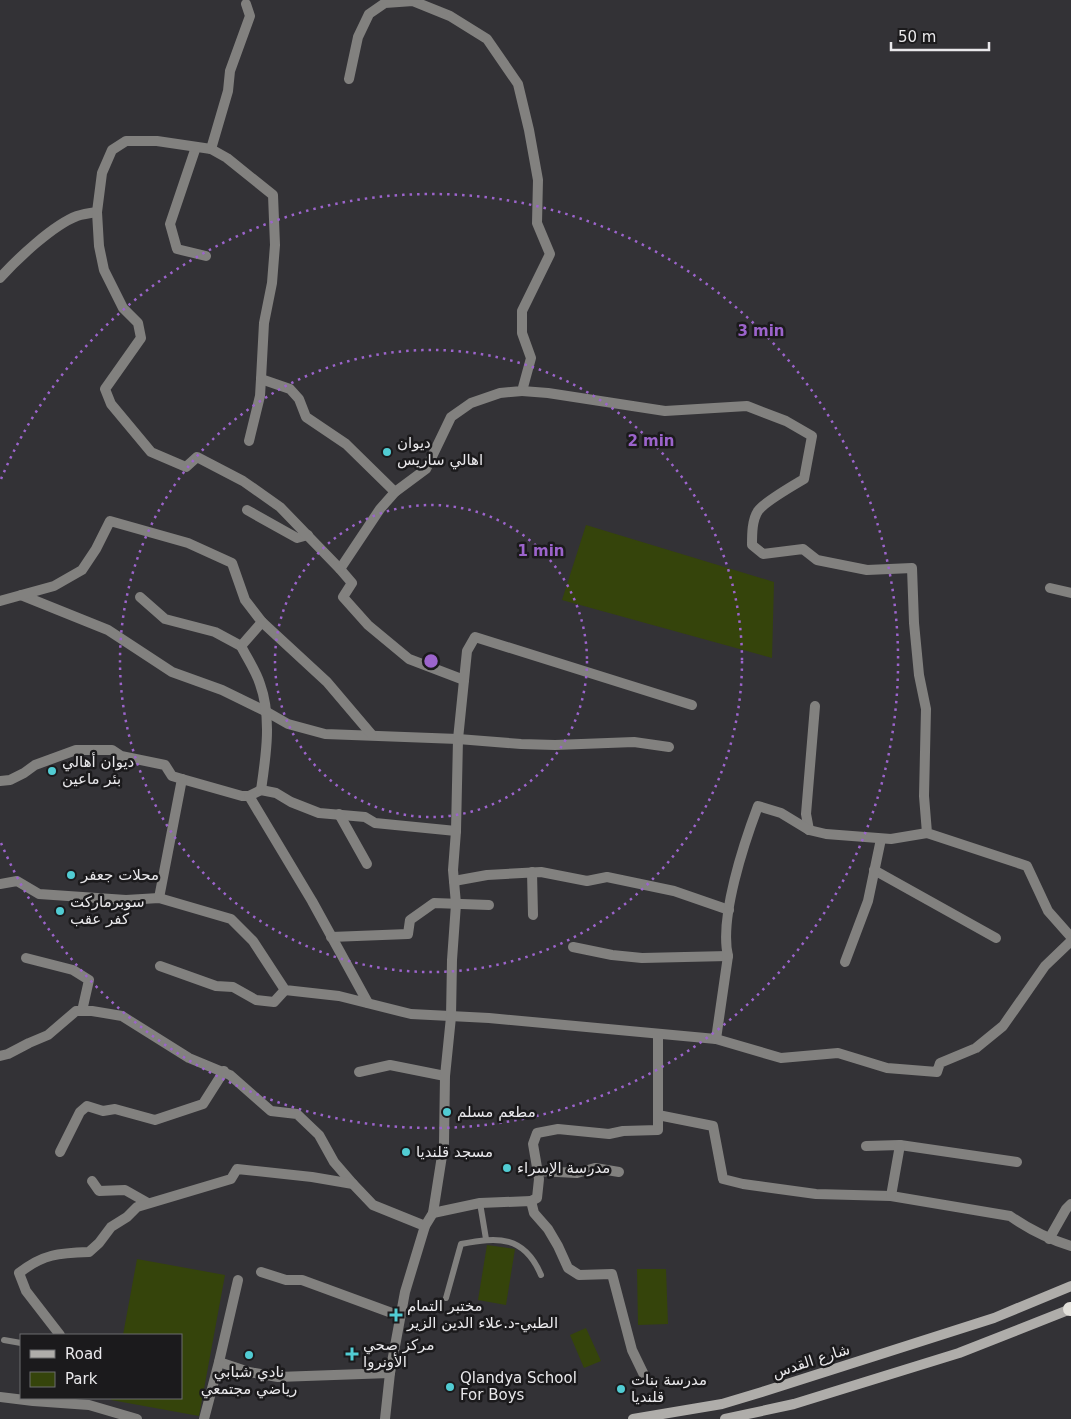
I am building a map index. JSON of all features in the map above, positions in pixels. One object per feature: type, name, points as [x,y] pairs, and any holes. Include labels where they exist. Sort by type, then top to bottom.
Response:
[{"type":"main road","name":"شارع القدس","points":[[633,1419],[722,1404],[994,1318],[1071,1286]]},
{"type":"main road","points":[[725,1419],[794,1404],[959,1353],[1071,1309]]},
{"type":"street","points":[[349,79],[358,37],[369,14],[386,3],[413,1],[450,16],[487,39],[518,84],[538,180],[537,222],[550,254],[522,310],[522,334],[531,358],[522,391]]},
{"type":"street","points":[[211,149],[228,91],[230,71],[250,16],[246,4]]},
{"type":"street","points":[[248,441],[260,396],[264,323],[272,283],[275,244],[273,195],[228,158],[211,149],[157,140],[126,141],[112,150],[102,173],[96,212],[99,246],[104,270],[123,308],[138,324],[140,338],[105,388],[111,404],[150,452],[186,467],[197,457],[243,481],[280,507],[352,583],[343,597],[368,625],[408,659],[464,680]]},
{"type":"street","points":[[196,147],[170,224],[177,249],[206,256]]},
{"type":"street","points":[[0,278],[13,264],[55,230],[76,216],[96,212]]},
{"type":"street","points":[[261,379],[290,389],[299,399],[306,417],[346,444],[395,492]]},
{"type":"street","points":[[340,569],[380,509],[395,492],[426,469],[451,417],[471,403],[500,393],[522,391],[548,393],[664,411],[747,406],[786,421],[812,436],[804,480],[759,510],[752,528],[752,545],[763,554],[803,549],[817,560],[868,570],[912,568],[914,624],[919,675],[926,709],[924,796],[927,834]]},
{"type":"street","points":[[247,510],[297,538],[308,536]]},
{"type":"street","points":[[0,600],[22,596],[54,586],[82,570],[96,549],[110,521],[188,543],[232,563],[245,600],[262,622],[327,682],[372,735]]},
{"type":"street","points":[[1050,588],[1071,593]]},
{"type":"street","points":[[22,596],[108,630],[172,672],[222,690],[288,724],[325,734],[458,739],[546,745],[634,742],[669,748]]},
{"type":"street","points":[[140,597],[166,619],[214,632],[241,646],[260,683],[267,712],[265,766],[261,790]]},
{"type":"street","points":[[241,646],[262,622]]},
{"type":"street","points":[[385,1419],[390,1373],[405,1292],[425,1226],[433,1213],[444,1143],[456,904],[453,870],[456,831],[458,739],[467,651],[475,637],[692,705]]},
{"type":"street","points":[[809,830],[806,814],[815,706]]},
{"type":"street","points":[[0,781],[10,780],[35,765],[76,750],[112,750],[121,756],[165,765],[172,776],[182,780],[242,796],[249,796],[261,790],[276,793],[291,802],[319,813],[365,817],[376,823],[456,831]]},
{"type":"street","points":[[159,898],[182,780]]},
{"type":"street","points":[[249,796],[368,1003]]},
{"type":"street","points":[[716,1039],[728,956],[726,947],[729,910],[742,850],[758,806],[781,813],[809,830],[826,834],[891,839],[927,834],[1026,866],[1048,911],[1071,938]]},
{"type":"street","points":[[339,814],[367,864]]},
{"type":"street","points":[[845,962],[868,901],[881,839]]},
{"type":"street","points":[[874,870],[996,938]]},
{"type":"street","points":[[454,881],[488,875],[532,872],[587,881],[607,877],[674,891],[729,910]]},
{"type":"street","points":[[532,872],[533,916]]},
{"type":"street","points":[[0,884],[17,881],[39,894],[66,897],[126,900],[159,898],[230,919],[253,941],[285,990]]},
{"type":"street","points":[[331,937],[408,934],[410,920],[434,903],[489,905]]},
{"type":"street","points":[[285,990],[339,996],[411,1014],[488,1018],[716,1039],[781,1058],[838,1053],[887,1068],[937,1072],[940,1063],[976,1048],[1003,1026],[1045,966],[1071,941]]},
{"type":"street","points":[[573,947],[612,955],[642,958],[728,956]]},
{"type":"street","points":[[26,958],[73,970],[89,980],[82,1011]]},
{"type":"street","points":[[160,966],[216,986],[233,987],[256,1000],[274,1002],[285,990]]},
{"type":"street","points":[[0,1056],[48,1035],[76,1011],[122,1016],[189,1058],[224,1071],[271,1111],[297,1114],[319,1135],[334,1162],[373,1205],[425,1226]]},
{"type":"street","points":[[433,1213],[480,1203],[531,1201],[537,1198],[539,1179],[533,1144],[537,1133],[558,1130],[609,1134],[622,1131],[658,1130],[658,1034]]},
{"type":"street","points":[[359,1072],[390,1065],[446,1076]]},
{"type":"street","points":[[60,1152],[80,1112],[87,1106],[103,1110],[115,1109],[155,1120],[203,1104],[224,1071]]},
{"type":"street","points":[[658,1116],[713,1126],[723,1179],[743,1184],[816,1194],[891,1196],[1010,1216],[1049,1240],[1071,1246]]},
{"type":"street","points":[[891,1196],[900,1144]]},
{"type":"street","points":[[866,1146],[900,1144],[1017,1162]]},
{"type":"street","points":[[537,1171],[577,1173],[595,1168],[619,1172]]},
{"type":"street","points":[[59,1334],[26,1291],[19,1273],[43,1257],[89,1252],[99,1243],[111,1227],[128,1217],[137,1206],[231,1178],[237,1169],[312,1177],[353,1184]]},
{"type":"street","points":[[92,1181],[100,1191],[126,1190],[148,1203]]},
{"type":"street","points":[[531,1201],[534,1213],[548,1229],[568,1268],[579,1275],[612,1274],[632,1350],[646,1379]]},
{"type":"street","points":[[1049,1240],[1066,1209],[1071,1204]]},
{"type":"street","points":[[262,1272],[286,1280],[302,1280],[400,1316]]},
{"type":"street","points":[[204,1419],[238,1280]]},
{"type":"street","points":[[219,1362],[249,1372],[278,1377],[390,1373]]},
{"type":"street","points":[[0,1397],[32,1401],[90,1402],[137,1419]]},
{"type":"lane","points":[[480,1203],[486,1239]]},
{"type":"lane","points":[[446,1298],[461,1244],[486,1239],[505,1240],[518,1246],[535,1261],[541,1275]]},
{"type":"lane","points":[[4,1340],[20,1343]]},
{"type":"green space","points":[[586,525],[774,582],[772,658],[562,600]]},
{"type":"green space","points":[[487,1245],[515,1249],[506,1305],[478,1300]]},
{"type":"green space","points":[[137,1259],[225,1275],[199,1416],[111,1400],[182,1399],[182,1334],[123,1334]]},
{"type":"green space","points":[[637,1269],[666,1269],[668,1324],[638,1325]]},
{"type":"green space","points":[[586,1328],[601,1361],[584,1368],[570,1335]]},
{"type":"place","name":"ديوان اهالي ساريس","points":[[387,452]]},
{"type":"place","name":"ديوان أهالي بئر ماعين","points":[[52,771]]},
{"type":"place","name":"محلات جعفر","points":[[71,875]]},
{"type":"place","name":"سوبرماركت كفر عقب","points":[[60,911]]},
{"type":"place","name":"مطعم مسلم","points":[[447,1112]]},
{"type":"place","name":"مسجد قلنديا","points":[[406,1152]]},
{"type":"place","name":"مدرسة الإسراء","points":[[507,1168]]},
{"type":"place","name":"مختبر التمام الطبي-د.علاء الدين الزير","points":[[396,1315]]},
{"type":"place","name":"مركز صحي الأونروا","points":[[352,1354]]},
{"type":"place","name":"نادي شبابي رياضي مجتمعي","points":[[249,1355]]},
{"type":"place","name":"Qlandya School For Boys","points":[[450,1387]]},
{"type":"place","name":"مدرسة بنات قلنديا","points":[[621,1389]]}]
